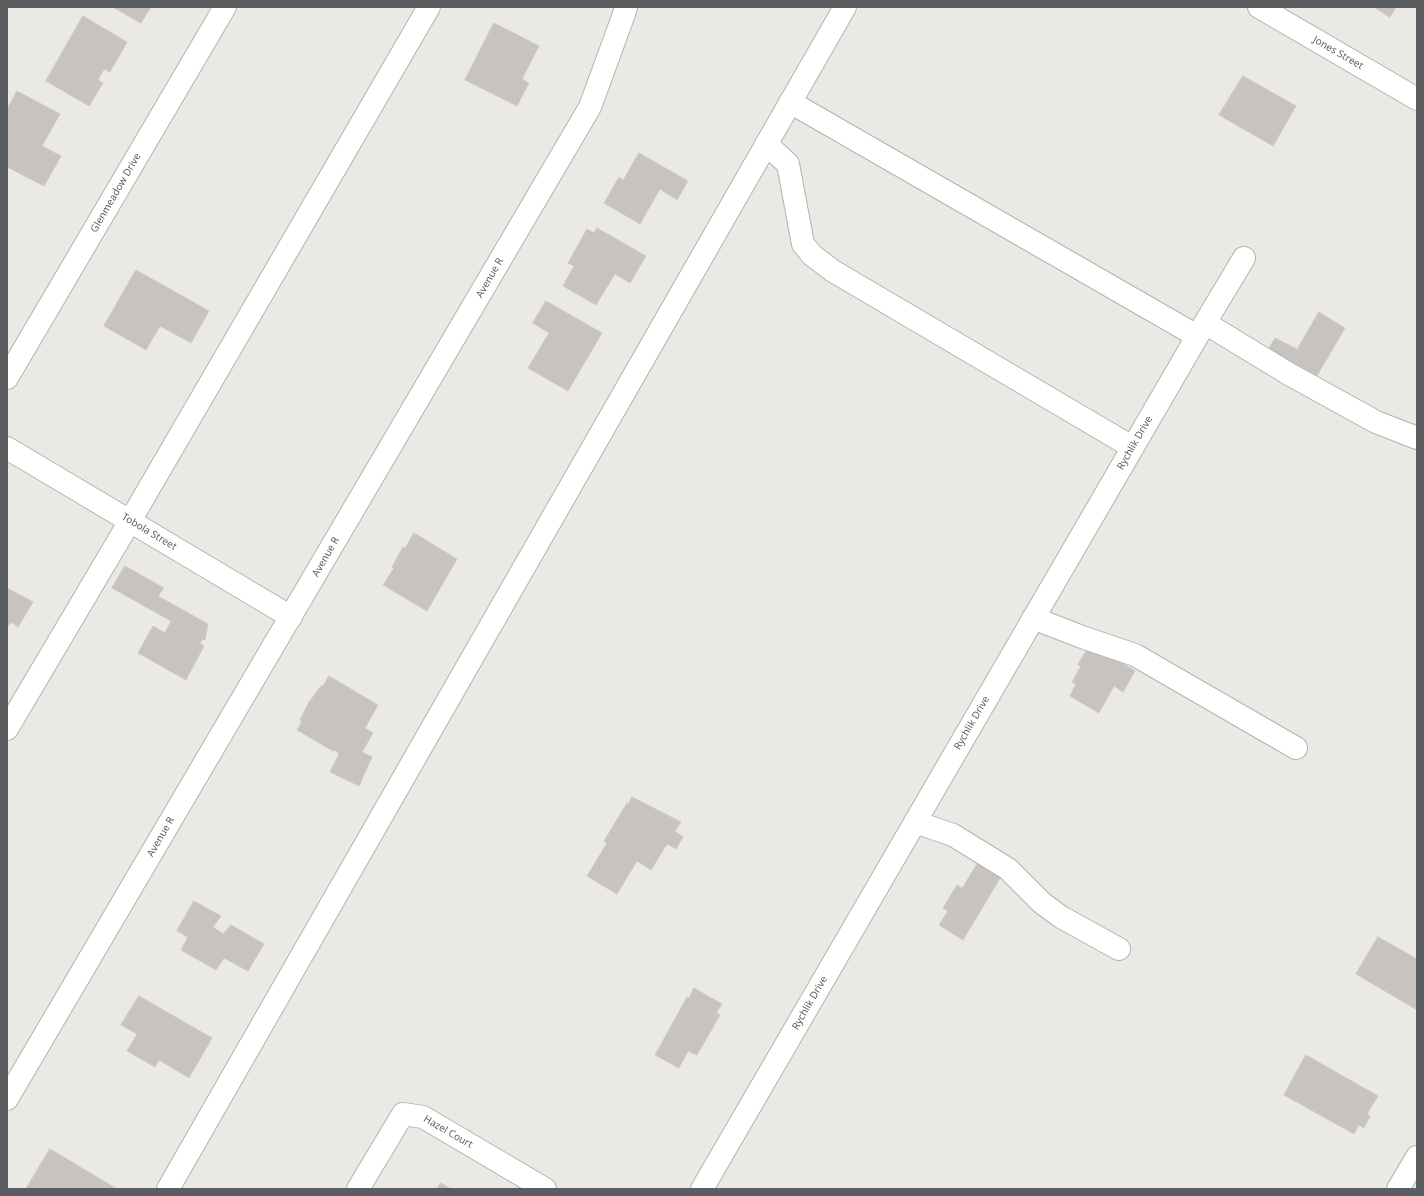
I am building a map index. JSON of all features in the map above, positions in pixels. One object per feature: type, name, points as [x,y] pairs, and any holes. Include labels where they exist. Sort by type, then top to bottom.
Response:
[{"type":"street","name":"Glenmeadow Drive","points":[[7,378],[225,7]]},
{"type":"street","points":[[7,729],[130,521],[429,7]]},
{"type":"street","name":"Avenue R","points":[[7,1099],[590,107],[626,7]]},
{"type":"street","points":[[168,1189],[844,7]]},
{"type":"street","name":"Jones Street","points":[[1259,7],[1417,98]]},
{"type":"street","points":[[790,102],[1201,329],[1376,422],[1417,438]]},
{"type":"street","points":[[766,144],[788,164],[803,244],[812,255],[833,271],[1132,447]]},
{"type":"street","name":"Rychlik Drive","points":[[702,1189],[1132,447],[1244,258]]},
{"type":"street","name":"Tobola Street","points":[[7,448],[291,617]]},
{"type":"street","points":[[1033,618],[1082,638],[1135,655],[1296,748]]},
{"type":"street","points":[[915,822],[953,835],[1008,869],[1042,904],[1061,917],[1118,949]]},
{"type":"street","name":"Hazel Court","points":[[358,1189],[403,1114],[423,1117],[545,1189]]},
{"type":"street","points":[[1398,1189],[1417,1157]]},
{"type":"building","points":[[113,7],[151,7],[141,23]]},
{"type":"building","points":[[1374,7],[1396,7],[1390,17]]},
{"type":"building","points":[[83,16],[127,42],[110,72],[104,69],[98,80],[103,83],[89,106],[46,81]]},
{"type":"building","points":[[494,23],[539,46],[522,79],[529,83],[517,106],[465,80]]},
{"type":"building","points":[[1243,76],[1296,106],[1273,146],[1219,115]]},
{"type":"building","points":[[17,91],[60,114],[42,146],[61,156],[44,186],[7,167],[7,110]]},
{"type":"building","points":[[639,153],[688,181],[677,200],[660,189],[640,224],[604,203],[619,177],[623,180]]},
{"type":"building","points":[[597,228],[646,256],[630,283],[615,274],[596,305],[563,286],[574,266],[568,263],[587,229],[594,233]]},
{"type":"building","points":[[136,270],[209,311],[191,343],[160,326],[146,350],[104,326]]},
{"type":"building","points":[[546,301],[602,333],[568,391],[528,368],[549,333],[533,323]]},
{"type":"building","points":[[1319,312],[1345,328],[1315,379],[1267,351],[1275,338],[1297,349]]},
{"type":"building","points":[[414,533],[457,559],[427,611],[383,585],[394,568],[392,567],[403,547],[405,548]]},
{"type":"building","points":[[125,566],[164,588],[158,596],[208,624],[205,640],[202,639],[200,644],[204,646],[186,680],[138,653],[153,626],[165,633],[171,621],[112,588]]},
{"type":"building","points":[[7,588],[33,602],[18,627],[11,622],[7,628]]},
{"type":"building","points":[[1089,646],[1122,659],[1120,662],[1135,671],[1123,692],[1114,686],[1099,713],[1070,696],[1076,684],[1072,682],[1081,666],[1078,665]]},
{"type":"building","points":[[329,676],[378,705],[365,728],[373,733],[362,752],[372,757],[359,786],[330,772],[339,754],[335,750],[333,751],[297,730],[309,702],[321,686],[323,686]]},
{"type":"building","points":[[632,797],[681,822],[675,831],[683,837],[676,849],[667,844],[651,870],[637,861],[617,894],[587,876],[607,843],[604,841]]},
{"type":"building","points":[[979,861],[1002,875],[963,940],[939,925],[948,911],[943,908],[957,885],[962,888]]},
{"type":"building","points":[[194,901],[221,916],[213,927],[223,934],[231,925],[264,944],[248,971],[224,958],[216,970],[181,950],[188,937],[177,931]]},
{"type":"building","points":[[1378,937],[1417,959],[1417,1010],[1356,974]]},
{"type":"building","points":[[694,988],[722,1004],[716,1013],[720,1015],[697,1055],[688,1051],[679,1068],[655,1055],[687,997],[689,998]]},
{"type":"building","points":[[139,996],[212,1038],[189,1078],[159,1060],[155,1067],[127,1051],[137,1034],[121,1025]]},
{"type":"building","points":[[1306,1055],[1378,1096],[1367,1114],[1370,1116],[1364,1128],[1359,1125],[1354,1134],[1284,1095]]},
{"type":"building","points":[[50,1149],[117,1189],[26,1189]]},
{"type":"building","points":[[441,1183],[451,1189],[437,1189]]}]
